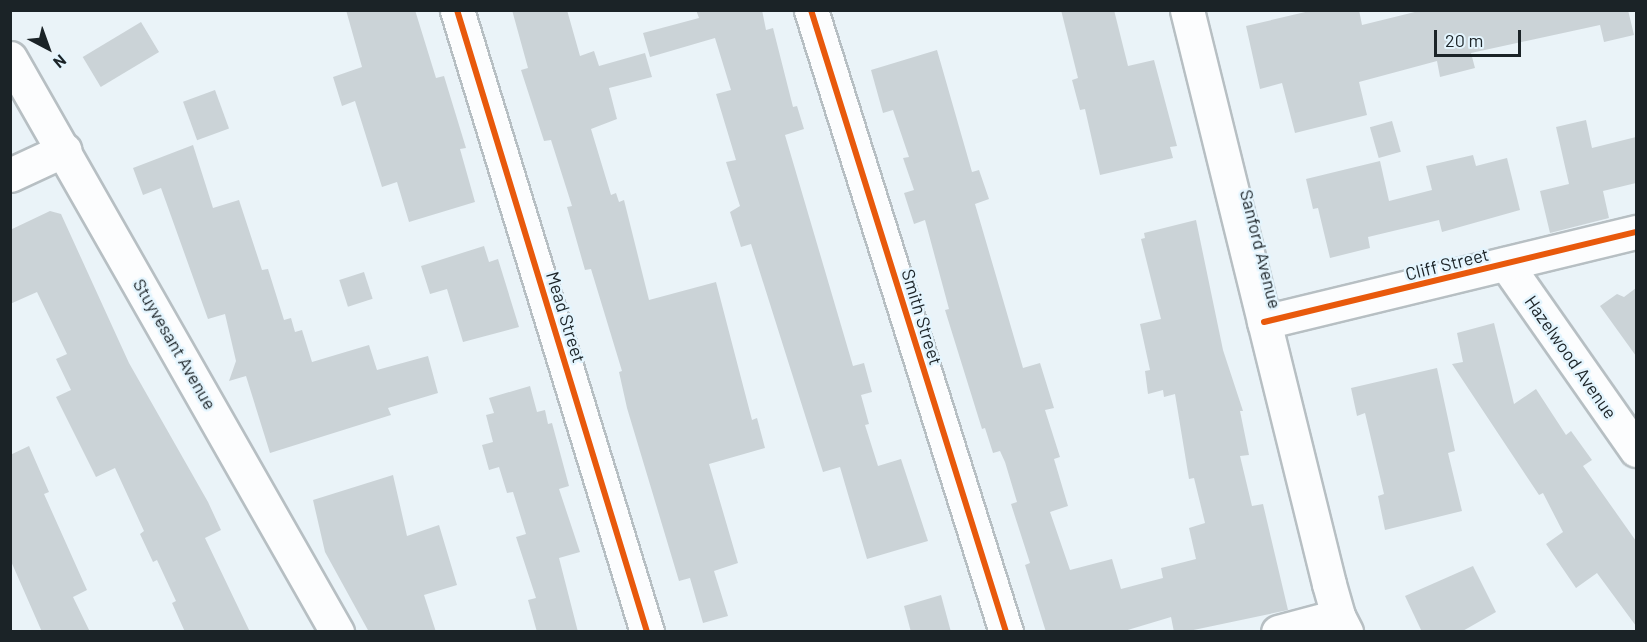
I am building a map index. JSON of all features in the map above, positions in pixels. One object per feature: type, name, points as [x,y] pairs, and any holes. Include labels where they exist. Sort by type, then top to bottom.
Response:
[{"type":"street","name":"Mead Street","points":[[457,10],[647,632]]},
{"type":"street","name":"Smith Street","points":[[811,10],[1005,632]]},
{"type":"street","name":"Sanford Avenue","points":[[1187,10],[1342,624]]},
{"type":"street","name":"Stuyvesant Avenue","points":[[10,58],[337,632]]},
{"type":"street","points":[[10,176],[64,150]]},
{"type":"street","name":"Cliff Street","points":[[1264,322],[1636,232]]},
{"type":"street","name":"Hazelwood Avenue","points":[[1506,264],[1636,450]]},
{"type":"street","points":[[1278,632],[1342,624]]},
{"type":"building","points":[[346,10],[415,10],[436,78],[444,76],[466,148],[460,149],[475,202],[409,222],[397,182],[382,187],[355,101],[342,106],[333,77],[362,67]]},
{"type":"building","points":[[512,10],[567,10],[580,56],[594,51],[599,66],[645,53],[652,77],[609,88],[617,119],[591,129],[611,195],[616,193],[619,202],[624,200],[649,300],[716,282],[752,420],[757,418],[765,448],[709,464],[738,563],[714,571],[728,616],[703,623],[690,578],[679,581],[627,408],[619,372],[622,371],[591,269],[585,270],[567,207],[572,206],[551,140],[544,141],[521,70],[528,68]]},
{"type":"building","points":[[696,10],[762,10],[766,30],[773,28],[793,107],[797,106],[804,129],[785,135],[853,366],[864,363],[872,392],[861,395],[869,424],[865,425],[878,466],[901,459],[928,541],[867,559],[840,467],[823,472],[751,244],[741,247],[730,212],[740,206],[726,162],[736,160],[716,94],[731,90],[715,38],[650,57],[643,33],[699,18]]},
{"type":"building","points":[[1061,10],[1114,10],[1128,66],[1154,60],[1177,146],[1170,147],[1173,158],[1100,175],[1085,109],[1080,110],[1072,80],[1078,78]]},
{"type":"building","points":[[1314,10],[1359,10],[1362,25],[1423,10],[1628,10],[1634,35],[1604,42],[1600,25],[1471,53],[1475,68],[1440,77],[1437,61],[1359,82],[1367,115],[1295,133],[1282,83],[1260,89],[1246,26]]},
{"type":"building","points":[[141,22],[159,52],[101,87],[83,57]]},
{"type":"building","points":[[937,50],[972,172],[979,170],[989,199],[975,204],[1023,368],[1040,363],[1054,408],[1045,410],[1060,457],[1054,459],[1068,506],[1050,512],[1070,570],[1112,559],[1121,589],[1163,578],[1161,568],[1196,559],[1189,528],[1205,523],[1194,478],[1189,479],[1175,394],[1164,397],[1163,390],[1148,394],[1145,371],[1150,370],[1140,324],[1161,319],[1141,239],[1145,238],[1144,233],[1196,220],[1223,350],[1243,411],[1240,411],[1249,455],[1240,456],[1252,506],[1263,504],[1288,610],[1184,632],[1174,632],[1171,617],[1121,632],[1046,632],[1025,565],[1030,563],[1011,504],[1017,502],[1005,462],[1000,451],[993,453],[985,428],[982,429],[945,310],[949,309],[925,220],[914,224],[904,193],[914,190],[903,158],[909,157],[893,110],[883,113],[871,70]]},
{"type":"building","points":[[215,90],[229,129],[197,140],[183,102]]},
{"type":"building","points":[[1586,120],[1592,148],[1636,137],[1636,183],[1603,191],[1609,218],[1550,233],[1540,191],[1569,184],[1556,127]]},
{"type":"building","points":[[1392,121],[1401,152],[1379,158],[1370,127]]},
{"type":"building","points":[[193,145],[213,208],[239,200],[262,270],[268,269],[284,320],[291,318],[295,332],[302,330],[312,362],[369,345],[377,370],[428,356],[438,393],[388,408],[391,415],[270,453],[246,376],[229,381],[236,361],[225,314],[208,319],[161,188],[143,195],[133,168]]},
{"type":"building","points":[[1473,155],[1476,166],[1507,158],[1520,210],[1442,232],[1439,220],[1368,237],[1370,248],[1330,258],[1318,208],[1313,209],[1306,179],[1380,161],[1389,201],[1432,190],[1426,166]]},
{"type":"building","points":[[50,211],[61,214],[129,363],[208,502],[221,530],[205,538],[250,632],[185,632],[172,603],[176,601],[157,560],[153,562],[140,534],[144,531],[115,468],[96,477],[56,397],[71,390],[56,359],[67,354],[37,292],[10,304],[10,230]]},
{"type":"building","points":[[484,246],[489,262],[498,259],[519,327],[463,342],[447,289],[430,294],[421,266]]},
{"type":"building","points":[[364,272],[373,299],[348,307],[339,280]]},
{"type":"building","points":[[1636,288],[1636,356],[1600,306],[1617,294],[1624,297]]},
{"type":"building","points":[[1494,323],[1514,404],[1536,389],[1566,435],[1571,431],[1592,460],[1583,466],[1636,541],[1636,626],[1597,573],[1576,588],[1546,544],[1563,532],[1543,493],[1539,495],[1452,364],[1463,362],[1457,333]]},
{"type":"building","points":[[1437,368],[1455,451],[1448,453],[1462,511],[1385,530],[1378,496],[1384,494],[1365,413],[1357,416],[1351,388]]},
{"type":"building","points":[[530,386],[537,412],[545,410],[548,424],[552,423],[569,486],[559,489],[580,552],[559,558],[578,632],[537,632],[528,600],[536,598],[516,537],[526,534],[513,492],[507,493],[499,467],[489,470],[482,445],[493,442],[486,415],[494,413],[489,398]]},
{"type":"building","points":[[29,446],[49,492],[44,494],[87,590],[73,597],[90,632],[42,632],[10,559],[10,455]]},
{"type":"building","points":[[393,475],[407,536],[439,525],[457,585],[424,595],[436,632],[369,632],[325,552],[313,500]]},
{"type":"building","points":[[1473,566],[1496,612],[1461,632],[1422,632],[1405,596]]},
{"type":"building","points":[[941,595],[951,632],[911,632],[904,606]]},
{"type":"cycle path","points":[[457,10],[647,632]]},
{"type":"cycle path","points":[[811,10],[1006,632]]},
{"type":"cycle path","points":[[1264,322],[1636,232]]}]
